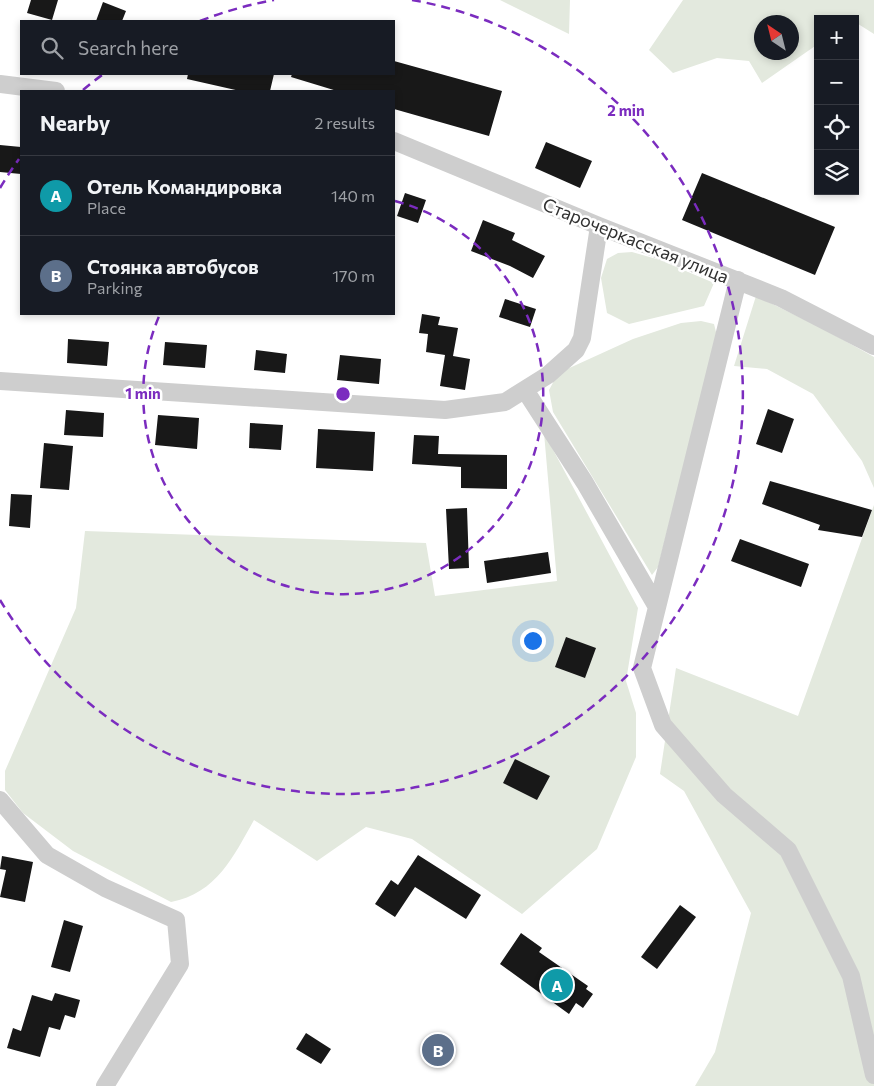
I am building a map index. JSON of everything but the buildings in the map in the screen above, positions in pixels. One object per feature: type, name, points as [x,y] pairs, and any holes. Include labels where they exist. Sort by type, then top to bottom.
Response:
[{"type":"street","points":[[0,84],[48,90]]},
{"type":"street","name":"Старочеркасская улица","points":[[395,141],[599,226],[781,298],[874,346]]},
{"type":"street","points":[[0,381],[445,410],[506,402],[548,375],[576,350],[582,338],[599,226]]},
{"type":"street","points":[[738,280],[642,668],[663,725],[724,796],[788,850],[851,976],[874,1075]]},
{"type":"street","points":[[525,390],[585,483],[657,607]]},
{"type":"street","points":[[0,800],[47,855],[105,888],[176,920],[180,964],[105,1086]]},
{"type":"shaded area","points":[[500,0],[570,0],[569,34],[502,1]]},
{"type":"shaded area","points":[[683,0],[874,0],[874,34],[859,25],[859,15],[814,15],[814,47],[799,57],[799,15],[754,15],[754,60],[795,60],[762,83],[749,61],[717,58],[673,73],[649,50]]},
{"type":"shaded area","points":[[632,252],[660,260],[714,283],[704,306],[629,324],[607,313],[601,278],[607,259],[618,253]]},
{"type":"shaded area","points":[[756,296],[820,327],[874,357],[874,488],[862,461],[813,394],[767,369],[734,366]]},
{"type":"shaded area","points":[[701,321],[714,324],[717,336],[658,567],[652,575],[553,412],[549,390],[555,379],[565,370],[633,339],[681,323]]},
{"type":"shaded area","points":[[544,433],[638,608],[626,681],[636,713],[636,757],[597,849],[522,914],[412,839],[366,827],[317,861],[254,820],[231,860],[212,882],[200,891],[171,902],[73,851],[23,813],[5,790],[5,771],[76,608],[85,531],[426,543],[435,596],[557,581]]},
{"type":"shaded area","points":[[874,505],[874,1086],[695,1086],[715,1052],[751,913],[684,791],[660,774],[676,668],[798,716]]},
{"type":"place","name":"Отель Командировка","points":[[557,985]]},
{"type":"place","name":"Стоянка автобусов","points":[[438,1050]]}]
